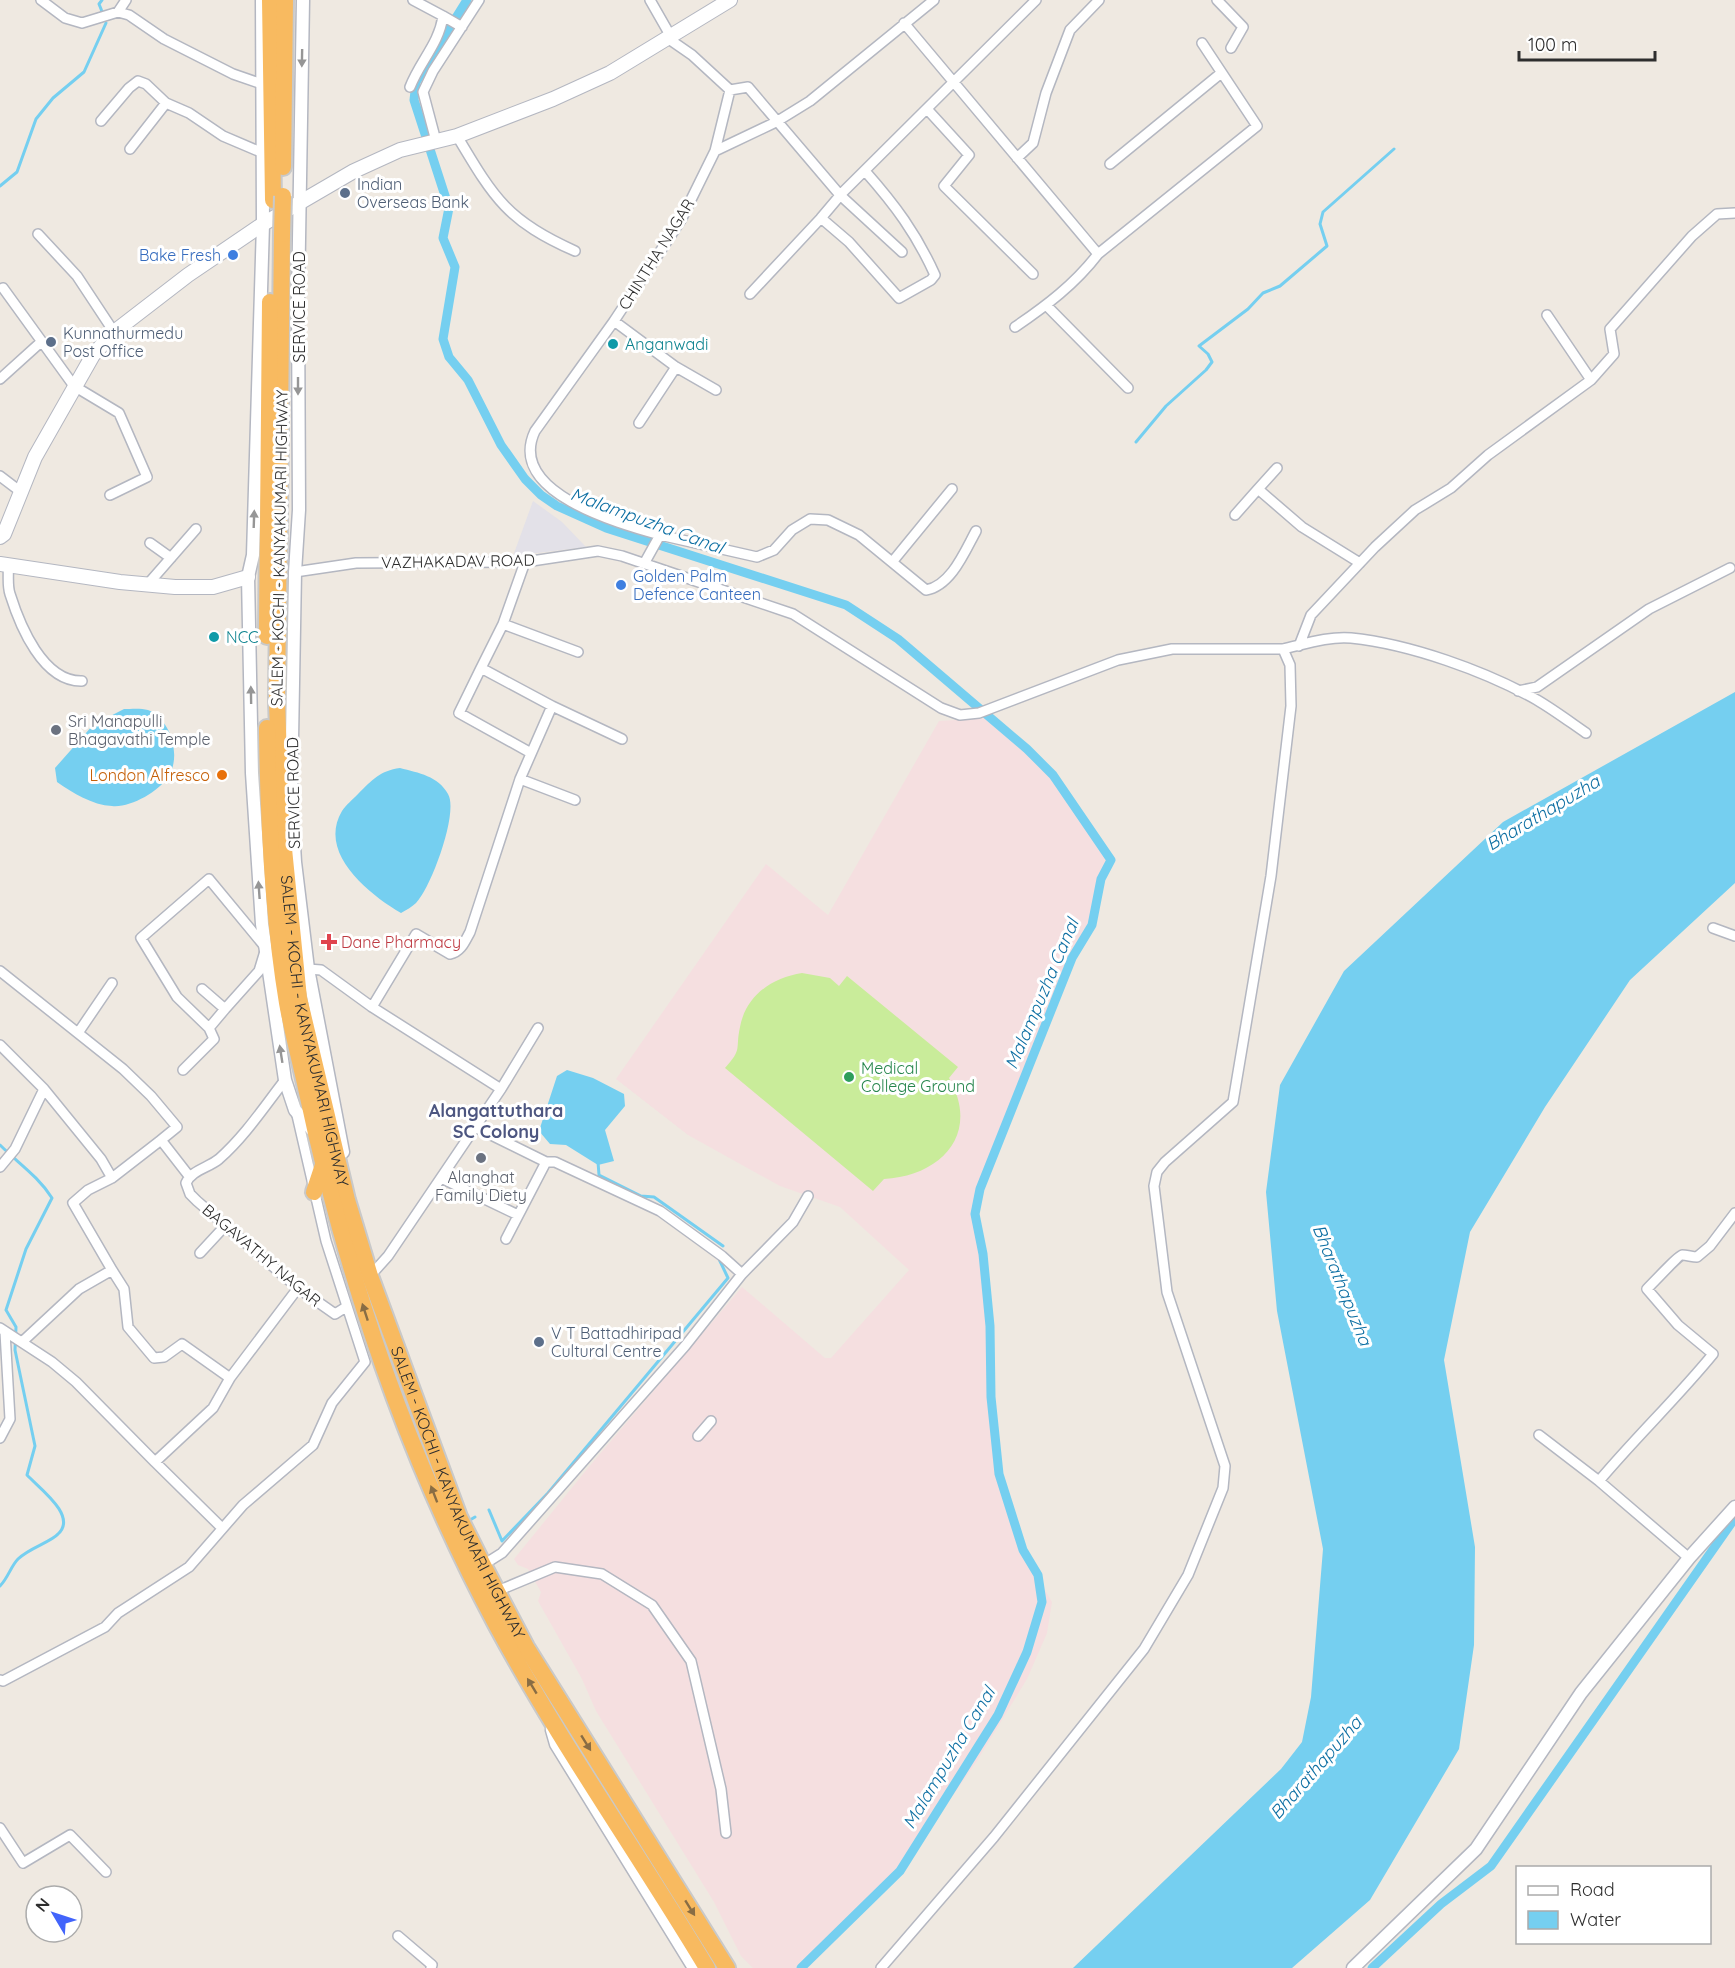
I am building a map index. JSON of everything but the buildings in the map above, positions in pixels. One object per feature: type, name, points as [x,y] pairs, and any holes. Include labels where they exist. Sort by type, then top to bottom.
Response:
[{"type":"highway","name":"SALEM - KOCHI - KANYAKUMARI HIGHWAY","points":[[270,0],[278,198]]},
{"type":"highway","name":"SALEM - KOCHI - KANYAKUMARI HIGHWAY","points":[[285,0],[278,198],[273,231],[267,598],[267,786],[287,1003],[323,1165],[378,1349],[435,1498],[490,1594],[546,1709],[707,1968]]},
{"type":"highway","name":"SALEM - KOCHI - KANYAKUMARI HIGHWAY","points":[[273,231],[277,700],[281,819],[299,998],[346,1200],[370,1276],[459,1517],[483,1565],[490,1594],[526,1647],[727,1968]]},
{"type":"highway","points":[[314,1192],[323,1165]]},
{"type":"main road","points":[[0,537],[4,534],[35,457],[93,355],[114,332],[188,275],[273,231],[300,202],[354,171],[400,150],[457,136],[553,99],[610,73],[730,0]]},
{"type":"main road","points":[[4,565],[147,584],[213,586],[248,577]]},
{"type":"street","points":[[41,0],[65,18],[82,23],[114,14],[129,15],[164,39],[233,74],[262,84]]},
{"type":"street","points":[[114,14],[126,0]]},
{"type":"street","points":[[0,1680],[105,1627],[118,1613],[189,1567],[243,1505],[313,1445],[332,1403],[365,1362],[346,1306],[314,1192],[296,1110],[285,1080],[261,913],[252,773],[248,577],[253,555],[273,231],[263,153],[262,0]]},
{"type":"street","name":"SERVICE ROAD","points":[[303,0],[299,510],[295,572],[291,795],[295,862],[308,969],[344,1156],[364,1231],[364,1255]]},
{"type":"street","points":[[413,0],[462,27]]},
{"type":"street","points":[[435,141],[423,92],[479,0]]},
{"type":"street","points":[[650,0],[668,36],[730,90],[748,87],[840,195],[902,252]]},
{"type":"street","points":[[715,151],[776,122],[810,101],[933,0]]},
{"type":"street","points":[[750,294],[840,195],[1036,0]]},
{"type":"street","points":[[1017,158],[1033,143],[1046,93],[1070,30],[1099,0]]},
{"type":"street","points":[[1217,0],[1243,27],[1231,48]]},
{"type":"street","points":[[410,87],[417,71],[435,47],[443,16]]},
{"type":"street","points":[[904,23],[1098,254]]},
{"type":"street","points":[[1015,327],[1046,305],[1083,273],[1098,254],[1257,126],[1220,74],[1202,43]]},
{"type":"street","points":[[1110,164],[1220,74]]},
{"type":"street","points":[[101,121],[129,88],[138,81],[146,84],[166,103],[189,113],[223,136],[263,153]]},
{"type":"street","name":"CHINTHA NAGAR","points":[[730,90],[715,151],[681,220],[529,442],[528,455],[535,471],[545,482],[592,513],[660,535],[758,557],[774,550],[792,530],[810,519],[828,520],[859,535],[893,561],[915,584],[926,590],[936,588],[957,564],[976,531]]},
{"type":"street","points":[[130,149],[166,103]]},
{"type":"street","points":[[927,109],[969,155],[944,186],[1033,274]]},
{"type":"street","points":[[457,136],[486,185],[515,218],[539,235],[575,251]]},
{"type":"street","points":[[821,218],[849,242],[898,298],[931,280],[934,275],[920,242],[902,214],[865,171]]},
{"type":"street","points":[[1299,646],[1311,615],[1415,510],[1450,488],[1488,456],[1591,380],[1614,354],[1610,329],[1692,236],[1717,214],[1735,213]]},
{"type":"street","points":[[38,234],[77,276],[114,332]]},
{"type":"street","points":[[3,288],[74,386],[119,413],[147,477],[110,495]]},
{"type":"street","points":[[1046,305],[1128,388]]},
{"type":"street","points":[[1548,315],[1591,380]]},
{"type":"street","points":[[614,321],[676,367],[716,390]]},
{"type":"street","points":[[0,379],[41,342]]},
{"type":"street","points":[[639,423],[676,367]]},
{"type":"street","points":[[1235,515],[1277,468]]},
{"type":"street","points":[[0,476],[21,492]]},
{"type":"street","points":[[893,561],[952,489]]},
{"type":"street","points":[[1258,489],[1302,527],[1360,563]]},
{"type":"street","points":[[147,584],[196,529]]},
{"type":"street","points":[[645,562],[660,535]]},
{"type":"street","points":[[150,543],[171,558]]},
{"type":"street","name":"VAZHAKADAV ROAD","points":[[295,572],[356,563],[525,562],[598,551],[645,562],[793,614],[941,708],[960,715],[979,713],[1118,660],[1161,651],[1216,648],[1283,650]]},
{"type":"street","points":[[525,562],[503,624],[459,713],[531,753]]},
{"type":"street","points":[[4,565],[9,592],[37,654],[60,677],[82,681]]},
{"type":"street","points":[[1518,691],[1537,687],[1649,609],[1730,568]]},
{"type":"street","points":[[503,624],[578,652]]},
{"type":"street","points":[[881,1968],[994,1837],[1144,1649],[1188,1575],[1223,1488],[1225,1466],[1167,1292],[1154,1186],[1157,1172],[1165,1162],[1233,1101],[1271,876],[1291,706],[1290,665],[1283,650],[1318,641],[1350,638],[1413,651],[1494,679],[1538,701],[1586,734]]},
{"type":"street","points":[[481,668],[552,706],[622,739]]},
{"type":"street","points":[[372,1007],[417,934],[450,954],[456,953],[462,946],[519,779],[552,706]]},
{"type":"street","points":[[519,779],[559,791],[575,800]]},
{"type":"street","points":[[183,1071],[214,1039],[209,1028],[177,997],[141,938],[209,879],[266,948]]},
{"type":"street","points":[[1713,928],[1735,936]]},
{"type":"street","points":[[209,1028],[259,971],[266,948]]},
{"type":"street","points":[[308,969],[321,970],[372,1007],[501,1089]]},
{"type":"street","points":[[0,971],[23,992],[123,1069],[151,1096],[177,1127],[112,1178],[88,1191],[74,1203],[124,1289],[128,1327],[154,1358],[164,1358],[182,1344],[230,1378]]},
{"type":"street","points":[[78,1033],[112,983]]},
{"type":"street","points":[[202,988],[225,1009]]},
{"type":"street","points":[[370,1276],[388,1256],[441,1178],[501,1089],[538,1028]]},
{"type":"street","points":[[0,1045],[44,1089],[101,1159],[112,1178]]},
{"type":"street","points":[[189,1176],[217,1160],[245,1133],[285,1080]]},
{"type":"street","points":[[0,1167],[15,1149],[44,1089]]},
{"type":"street","points":[[296,1110],[316,1134]]},
{"type":"street","points":[[475,1127],[546,1162],[555,1161],[660,1211],[722,1256],[742,1274]]},
{"type":"street","name":"BAGAVATHY NAGAR","points":[[161,1140],[189,1176],[186,1183],[190,1194],[225,1226],[298,1288],[335,1314],[346,1306]]},
{"type":"street","points":[[506,1239],[546,1162]]},
{"type":"street","points":[[441,1178],[518,1215]]},
{"type":"street","points":[[483,1565],[502,1553],[685,1346],[742,1274],[794,1222],[808,1196]]},
{"type":"street","points":[[1599,1481],[1630,1445],[1666,1410],[1713,1353],[1678,1325],[1647,1289],[1673,1265],[1678,1257],[1683,1254],[1697,1257],[1704,1252],[1735,1213]]},
{"type":"street","points":[[200,1253],[225,1226]]},
{"type":"street","points":[[11,1335],[79,1289],[112,1270]]},
{"type":"street","points":[[155,1461],[213,1407],[230,1378],[298,1288]]},
{"type":"street","points":[[0,1437],[10,1419],[11,1335]]},
{"type":"street","points":[[11,1335],[76,1382],[222,1528]]},
{"type":"street","points":[[698,1436],[711,1421]]},
{"type":"street","points":[[1539,1435],[1599,1481],[1689,1558]]},
{"type":"street","points":[[1353,1968],[1476,1849],[1581,1693],[1689,1558],[1735,1507]]},
{"type":"street","points":[[490,1594],[555,1567],[602,1574],[652,1605],[691,1661],[718,1777],[726,1833]]},
{"type":"street","points":[[546,1709],[556,1744],[694,1968]]},
{"type":"street","points":[[0,1828],[23,1863],[70,1835],[106,1872]]},
{"type":"street","points":[[398,1936],[425,1958],[432,1965],[431,1968]]},
{"type":"shaded area","points":[[533,501],[562,522],[586,547],[513,556]]},
{"type":"shaded area","points":[[987,718],[1038,760],[1108,857],[1109,866],[1100,877],[1090,927],[1061,982],[1008,1121],[978,1188],[973,1214],[982,1252],[988,1316],[989,1398],[998,1473],[1022,1551],[1052,1602],[1047,1633],[1027,1679],[977,1761],[896,1877],[804,1968],[753,1968],[741,1956],[714,1902],[596,1711],[582,1679],[538,1601],[541,1592],[528,1569],[518,1565],[514,1559],[742,1287],[825,1358],[831,1358],[909,1270],[840,1207],[780,1186],[688,1135],[616,1079],[766,864],[828,915],[939,721]]},
{"type":"green space","points":[[802,973],[830,978],[839,986],[847,976],[958,1067],[949,1078],[958,1098],[960,1117],[958,1134],[950,1148],[938,1160],[923,1170],[884,1179],[873,1191],[725,1068],[736,1052],[743,1016],[754,997],[780,979]]},
{"type":"water","name":"Bharathapuzha","points":[[1735,692],[1735,883],[1630,980],[1545,1107],[1470,1232],[1444,1360],[1475,1547],[1474,1645],[1459,1749],[1370,1900],[1292,1968],[1073,1968],[1281,1769],[1302,1742],[1311,1697],[1323,1549],[1277,1311],[1266,1192],[1280,1085],[1344,971],[1503,822]]},
{"type":"water","points":[[124,709],[148,710],[163,721],[168,730],[172,739],[174,759],[172,769],[163,783],[135,802],[112,806],[90,801],[57,782],[55,768],[93,725]]},
{"type":"water","points":[[400,768],[421,774],[439,783],[448,794],[450,803],[447,832],[436,867],[416,903],[401,913],[375,895],[350,871],[341,857],[336,842],[336,827],[342,811],[377,777]]},
{"type":"water","points":[[567,1070],[593,1078],[624,1094],[625,1106],[605,1130],[614,1161],[598,1165],[566,1145],[550,1144],[539,1131],[557,1076]]},
{"type":"waterway","points":[[102,0],[99,4],[103,14]]},
{"type":"waterway","name":"Malampuzha Canal","points":[[467,0],[416,82],[414,100],[449,208],[443,238],[455,267],[443,339],[449,357],[468,380],[501,445],[525,479],[541,495],[557,506],[606,528],[846,605],[898,639],[1027,749],[1053,775],[1111,860],[1101,879],[1092,925],[1072,958],[980,1189],[975,1214],[983,1254],[990,1326],[991,1397],[999,1474],[1023,1550],[1038,1575],[1042,1602],[1027,1652],[998,1715],[900,1871],[801,1968]]},
{"type":"waterway","points":[[0,186],[17,172],[36,119],[53,98],[84,72],[106,23]]},
{"type":"waterway","points":[[1136,442],[1166,406],[1212,362],[1208,354],[1199,346],[1248,309],[1263,293],[1280,286],[1327,246],[1320,224],[1323,212],[1394,149]]},
{"type":"waterway","points":[[0,1145],[34,1176],[52,1198],[26,1249],[6,1310],[16,1327],[15,1350],[35,1446],[27,1475],[54,1503],[63,1519],[63,1527],[58,1534],[18,1559],[0,1586]]},
{"type":"waterway","points":[[598,1162],[599,1175],[641,1196],[654,1197],[723,1246]]},
{"type":"waterway","points":[[489,1510],[502,1541],[548,1493],[728,1278],[719,1259]]},
{"type":"waterway","points":[[470,1520],[475,1517]]},
{"type":"waterway","points":[[1372,1968],[1441,1904],[1491,1866],[1735,1518]]},
{"type":"place","name":"Indian Overseas Bank","points":[[345,193]]},
{"type":"place","name":"Bake Fresh","points":[[233,255]]},
{"type":"place","name":"Kunnathurmedu Post Office","points":[[51,342]]},
{"type":"place","name":"Anganwadi","points":[[613,344]]},
{"type":"place","name":"Golden Palm Defence Canteen","points":[[621,585]]},
{"type":"place","name":"NCC","points":[[214,637]]},
{"type":"place","name":"Sri Manapulli Bhagavathi Temple","points":[[56,730]]},
{"type":"place","name":"London Alfresco","points":[[222,775]]},
{"type":"place","name":"Dane Pharmacy","points":[[329,942]]},
{"type":"place","name":"Medical College Ground","points":[[849,1077]]},
{"type":"place","name":"Alanghat Family Diety","points":[[481,1158]]},
{"type":"place","name":"V T Battadhiripad Cultural Centre","points":[[539,1342]]},
{"type":"district","name":"Alangattuthara SC Colony","points":[[496,1121]]}]
